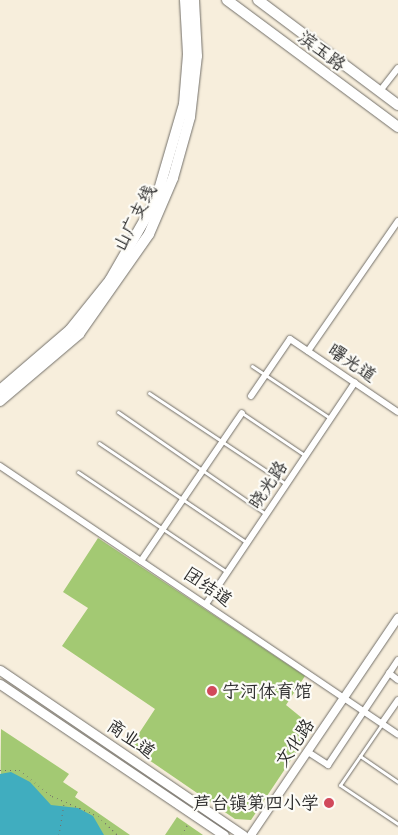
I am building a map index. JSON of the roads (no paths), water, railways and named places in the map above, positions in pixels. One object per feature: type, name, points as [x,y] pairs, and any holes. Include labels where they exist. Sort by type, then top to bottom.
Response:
[{"type":"main road","name":"山广支线","points":[[0,390],[70,330],[115,271],[156,200],[184,104],[188,54],[185,0]]},
{"type":"main road","points":[[195,5],[199,0]]},
{"type":"main road","name":"滨玉路","points":[[258,0],[398,105]]},
{"type":"main road","name":"滨玉路","points":[[226,1],[398,127]]},
{"type":"main road","name":"山广支线","points":[[0,401],[79,334],[149,234],[173,178],[190,118],[197,56],[195,5]]},
{"type":"main road","name":"商业道","points":[[0,670],[243,835]]},
{"type":"main road","name":"商业道","points":[[0,684],[224,835]]},
{"type":"street","points":[[380,91],[398,68]]},
{"type":"street","points":[[308,351],[398,221]]},
{"type":"street","name":"曙光道","points":[[265,375],[290,339],[398,412]]},
{"type":"street","points":[[252,396],[265,375]]},
{"type":"street","name":"晓光路","points":[[206,604],[355,382]]},
{"type":"street","points":[[142,561],[242,413]]},
{"type":"street","name":"团结道","points":[[0,466],[398,734]]},
{"type":"street","name":"文化路","points":[[251,835],[398,618]]},
{"type":"street","points":[[308,752],[328,765],[398,660]]},
{"type":"street","points":[[389,674],[398,680]]},
{"type":"street","points":[[382,723],[398,700]]},
{"type":"lane","points":[[252,366],[331,418]]},
{"type":"lane","points":[[149,393],[286,484]]},
{"type":"lane","points":[[118,412],[266,514]]},
{"type":"lane","points":[[242,413],[306,456]]},
{"type":"lane","points":[[99,443],[247,543]]},
{"type":"lane","points":[[78,472],[227,572]]},
{"type":"lane","points":[[382,723],[340,785],[398,824]]},
{"type":"lane","points":[[360,756],[398,782]]},
{"type":"water","points":[[11,772],[30,782],[51,805],[78,808],[93,816],[104,835],[0,835],[0,774]]},
{"type":"place","name":"宁河体育馆","points":[[212,691]]},
{"type":"place","name":"芦台镇第四小学","points":[[329,803]]}]
